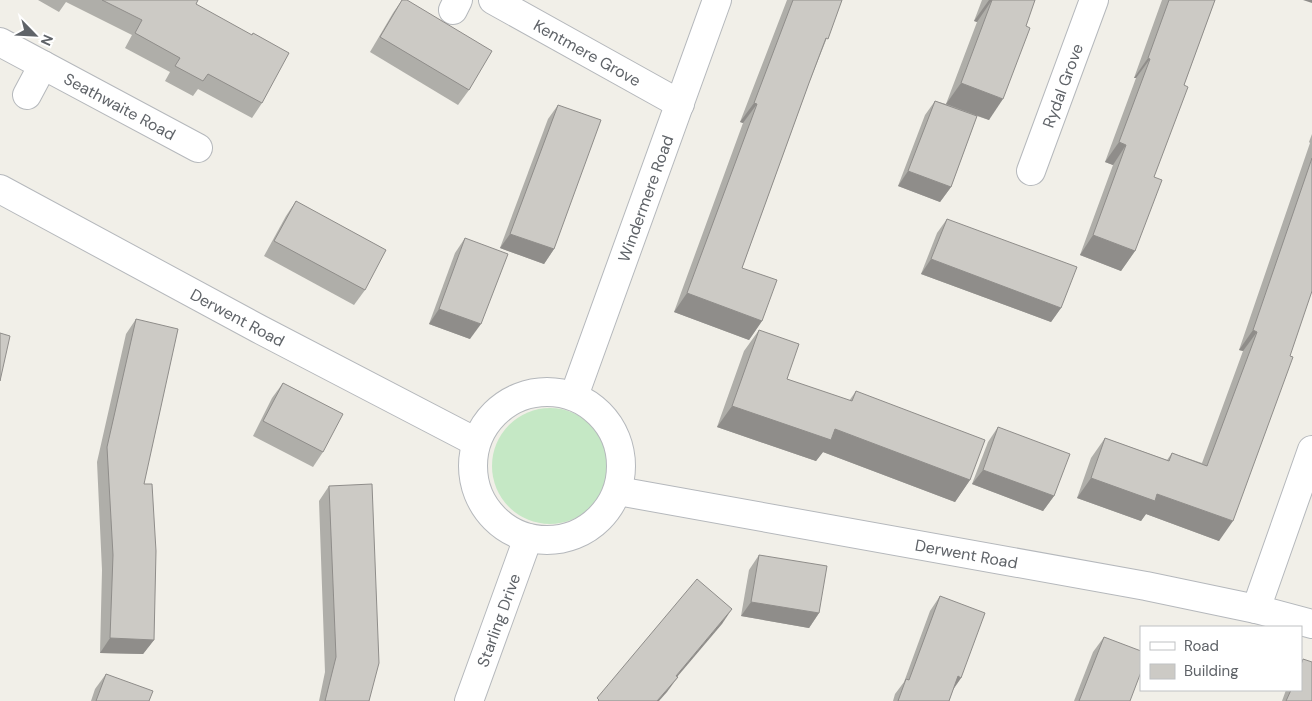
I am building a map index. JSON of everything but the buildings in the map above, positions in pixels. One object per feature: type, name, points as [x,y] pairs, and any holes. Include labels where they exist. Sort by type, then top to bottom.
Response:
[{"type":"street","name":"Kentmere Grove","points":[[493,0],[680,104]]},
{"type":"street","name":"Windermere Road","points":[[574,396],[717,0]]},
{"type":"street","name":"Rydal Grove","points":[[1031,171],[1094,0]]},
{"type":"street","name":"Seathwaite Road","points":[[0,42],[198,148]]},
{"type":"street","points":[[27,95],[43,65]]},
{"type":"street","name":"Derwent Road","points":[[0,189],[476,442]]},
{"type":"street","points":[[551,392],[574,396],[594,408],[610,425],[619,446],[622,469],[618,491],[607,511],[591,527],[571,537],[550,541],[528,538],[505,528],[488,511],[477,490],[473,466],[476,442],[488,421],[505,404],[527,394],[551,392]]},
{"type":"street","points":[[1256,609],[1312,450]]},
{"type":"street","name":"Derwent Road","points":[[618,491],[1146,586],[1256,609],[1312,624]]},
{"type":"street","name":"Starling Drive","points":[[469,701],[528,538]]},
{"type":"green space","points":[[550,408],[572,413],[591,425],[603,444],[608,466],[603,488],[591,507],[572,519],[550,524],[528,519],[509,507],[497,488],[492,466],[497,444],[509,425],[528,413]]}]
